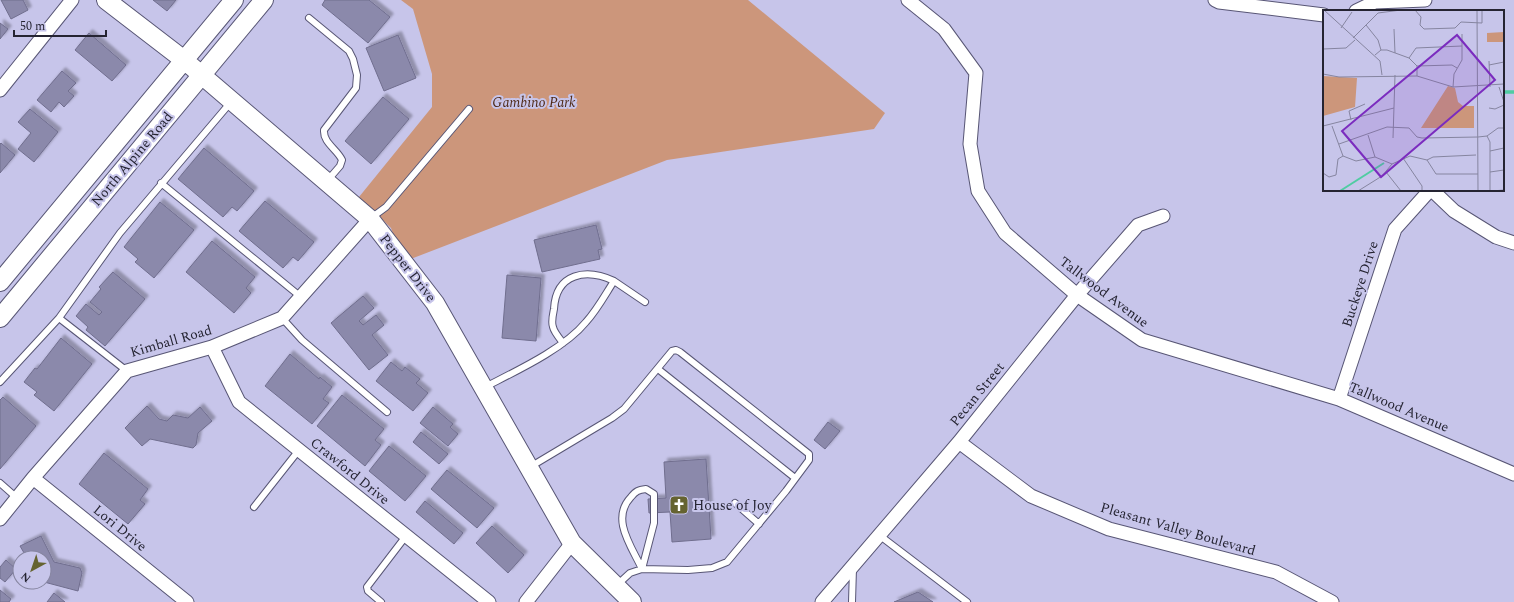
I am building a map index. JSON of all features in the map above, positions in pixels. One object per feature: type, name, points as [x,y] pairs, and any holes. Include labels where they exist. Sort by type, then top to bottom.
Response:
[{"type":"street","points":[[0,90],[72,0]]},
{"type":"street","name":"Pepper Drive","points":[[106,0],[184,60],[370,219],[435,303],[572,544],[632,602]]},
{"type":"street","name":"North Alpine Road","points":[[0,282],[234,0]]},
{"type":"street","name":"North Alpine Road","points":[[0,318],[264,0]]},
{"type":"street","name":"Tallwood Avenue","points":[[908,0],[944,29],[976,74],[970,144],[978,191],[1005,233],[1077,295],[1142,340],[1339,399],[1514,474]]},
{"type":"street","points":[[1358,10],[1375,2],[1425,0]]},
{"type":"street","points":[[1218,1],[1323,15]]},
{"type":"street","name":"Buckeye Drive","points":[[1339,399],[1395,229],[1430,191]]},
{"type":"street","points":[[1432,191],[1454,211],[1496,238],[1514,243]]},
{"type":"street","name":"Pecan Street","points":[[822,602],[959,442],[1077,295],[1138,225],[1163,216]]},
{"type":"street","name":"Kimball Road","points":[[0,519],[33,478],[127,371],[212,347],[282,318],[370,219]]},
{"type":"street","name":"Crawford Drive","points":[[212,347],[239,402],[489,602]]},
{"type":"street","name":"Pleasant Valley Boulevard","points":[[959,442],[1031,496],[1109,529],[1276,572],[1332,602]]},
{"type":"street","name":"Lori Drive","points":[[33,478],[187,602]]},
{"type":"street","points":[[526,602],[572,544]]},
{"type":"lane","points":[[310,18],[349,51],[353,59],[357,75],[356,88],[324,130],[325,138],[339,154],[342,160],[340,166],[326,182]]},
{"type":"lane","points":[[0,382],[59,318],[120,233],[232,101]]},
{"type":"lane","points":[[370,219],[386,207],[469,109]]},
{"type":"lane","points":[[161,183],[301,297]]},
{"type":"lane","points":[[563,343],[553,328],[554,304],[557,293],[563,284],[574,277],[582,274],[594,274],[614,281],[645,302]]},
{"type":"lane","points":[[484,388],[520,369],[563,343],[576,333],[586,322],[614,281]]},
{"type":"lane","points":[[59,318],[127,371]]},
{"type":"lane","points":[[282,318],[302,340],[387,412]]},
{"type":"lane","points":[[529,468],[612,418],[624,409],[672,350],[680,352],[809,454],[809,460],[727,562],[712,568],[688,570],[642,569],[630,573],[616,586]]},
{"type":"lane","points":[[658,368],[795,478]]},
{"type":"lane","points":[[254,507],[299,450]]},
{"type":"lane","points":[[0,483],[17,498]]},
{"type":"lane","points":[[646,489],[654,494],[654,523],[642,569],[623,530],[621,521],[622,512],[627,500],[638,490],[646,489]]},
{"type":"lane","points":[[735,503],[758,524]]},
{"type":"lane","points":[[880,535],[967,602]]},
{"type":"lane","points":[[381,602],[368,591],[367,587],[406,536]]},
{"type":"lane","points":[[852,602],[853,566]]},
{"type":"green space","name":"Gambino Park","points":[[401,0],[748,0],[885,113],[874,129],[667,160],[403,262],[391,228],[359,197],[432,107],[432,74],[413,9]]},
{"type":"building","points":[[1,0],[23,0],[28,10],[11,19]]},
{"type":"building","points":[[153,0],[176,0],[167,11]]},
{"type":"building","points":[[325,0],[369,0],[390,17],[368,43],[322,5]]},
{"type":"building","points":[[0,23],[8,29],[0,39]]},
{"type":"building","points":[[89,33],[126,65],[112,81],[75,50]]},
{"type":"building","points":[[398,35],[416,78],[384,91],[366,48]]},
{"type":"building","points":[[62,71],[76,83],[68,91],[74,96],[64,107],[59,102],[51,112],[37,100]]},
{"type":"building","points":[[383,97],[409,119],[371,164],[345,141]]},
{"type":"building","points":[[30,109],[58,132],[34,162],[18,149],[31,133],[18,122]]},
{"type":"building","points":[[1,143],[15,155],[0,173],[0,144]]},
{"type":"building","points":[[204,148],[254,191],[237,211],[232,207],[223,217],[178,179]]},
{"type":"building","points":[[265,201],[314,242],[298,261],[293,257],[283,268],[239,231]]},
{"type":"building","points":[[160,202],[194,230],[154,278],[135,262],[138,259],[124,247]]},
{"type":"building","points":[[596,225],[602,249],[598,250],[600,259],[542,272],[534,240]]},
{"type":"building","points":[[212,241],[255,277],[246,288],[251,293],[234,313],[186,272]]},
{"type":"building","points":[[113,272],[145,299],[105,346],[86,330],[88,327],[76,316],[86,304],[99,315],[102,312],[90,302],[101,289],[99,287]]},
{"type":"building","points":[[507,275],[541,278],[536,341],[502,338]]},
{"type":"building","points":[[363,296],[374,308],[359,321],[363,325],[376,315],[384,325],[372,335],[388,355],[369,370],[331,323]]},
{"type":"building","points":[[61,338],[92,364],[54,411],[34,395],[37,392],[24,382],[35,368],[37,369]]},
{"type":"building","points":[[290,354],[319,379],[320,377],[332,387],[323,399],[329,403],[312,424],[265,386]]},
{"type":"building","points":[[391,362],[402,371],[405,367],[420,379],[416,383],[428,393],[413,411],[376,381]]},
{"type":"building","points":[[342,395],[384,429],[375,440],[381,445],[365,466],[317,426]]},
{"type":"building","points":[[3,397],[36,426],[0,469],[0,400]]},
{"type":"building","points":[[147,406],[159,419],[167,421],[173,415],[188,418],[200,407],[212,421],[198,433],[196,445],[193,448],[150,439],[142,446],[125,428]]},
{"type":"building","points":[[433,407],[453,424],[450,427],[458,434],[448,446],[420,423]]},
{"type":"building","points":[[828,422],[840,431],[825,449],[814,440]]},
{"type":"building","points":[[421,432],[448,454],[439,464],[413,442]]},
{"type":"building","points":[[389,446],[426,476],[405,501],[369,471]]},
{"type":"building","points":[[104,453],[148,489],[140,500],[145,504],[128,524],[79,484]]},
{"type":"building","name":"House of Joy","points":[[706,459],[711,539],[672,542],[670,512],[649,513],[648,499],[666,498],[664,462]]},
{"type":"building","points":[[447,470],[494,508],[477,528],[431,489]]},
{"type":"building","points":[[425,501],[463,533],[454,544],[416,512]]},
{"type":"building","points":[[492,526],[524,555],[508,573],[476,543]]},
{"type":"building","points":[[41,536],[48,550],[22,550],[20,546]]},
{"type":"building","points":[[52,558],[54,562],[80,568],[82,573],[78,591],[52,584]]},
{"type":"building","points":[[6,560],[12,565],[12,574],[5,582],[0,578],[0,567]]},
{"type":"building","points":[[0,590],[11,599],[9,602],[0,602]]},
{"type":"building","points":[[918,592],[933,602],[894,602]]},
{"type":"building","points":[[54,593],[65,602],[47,602]]},
{"type":"waterway","points":[[1504,92],[1514,92]]},
{"type":"place","name":"House of Joy","points":[[679,505]]}]
